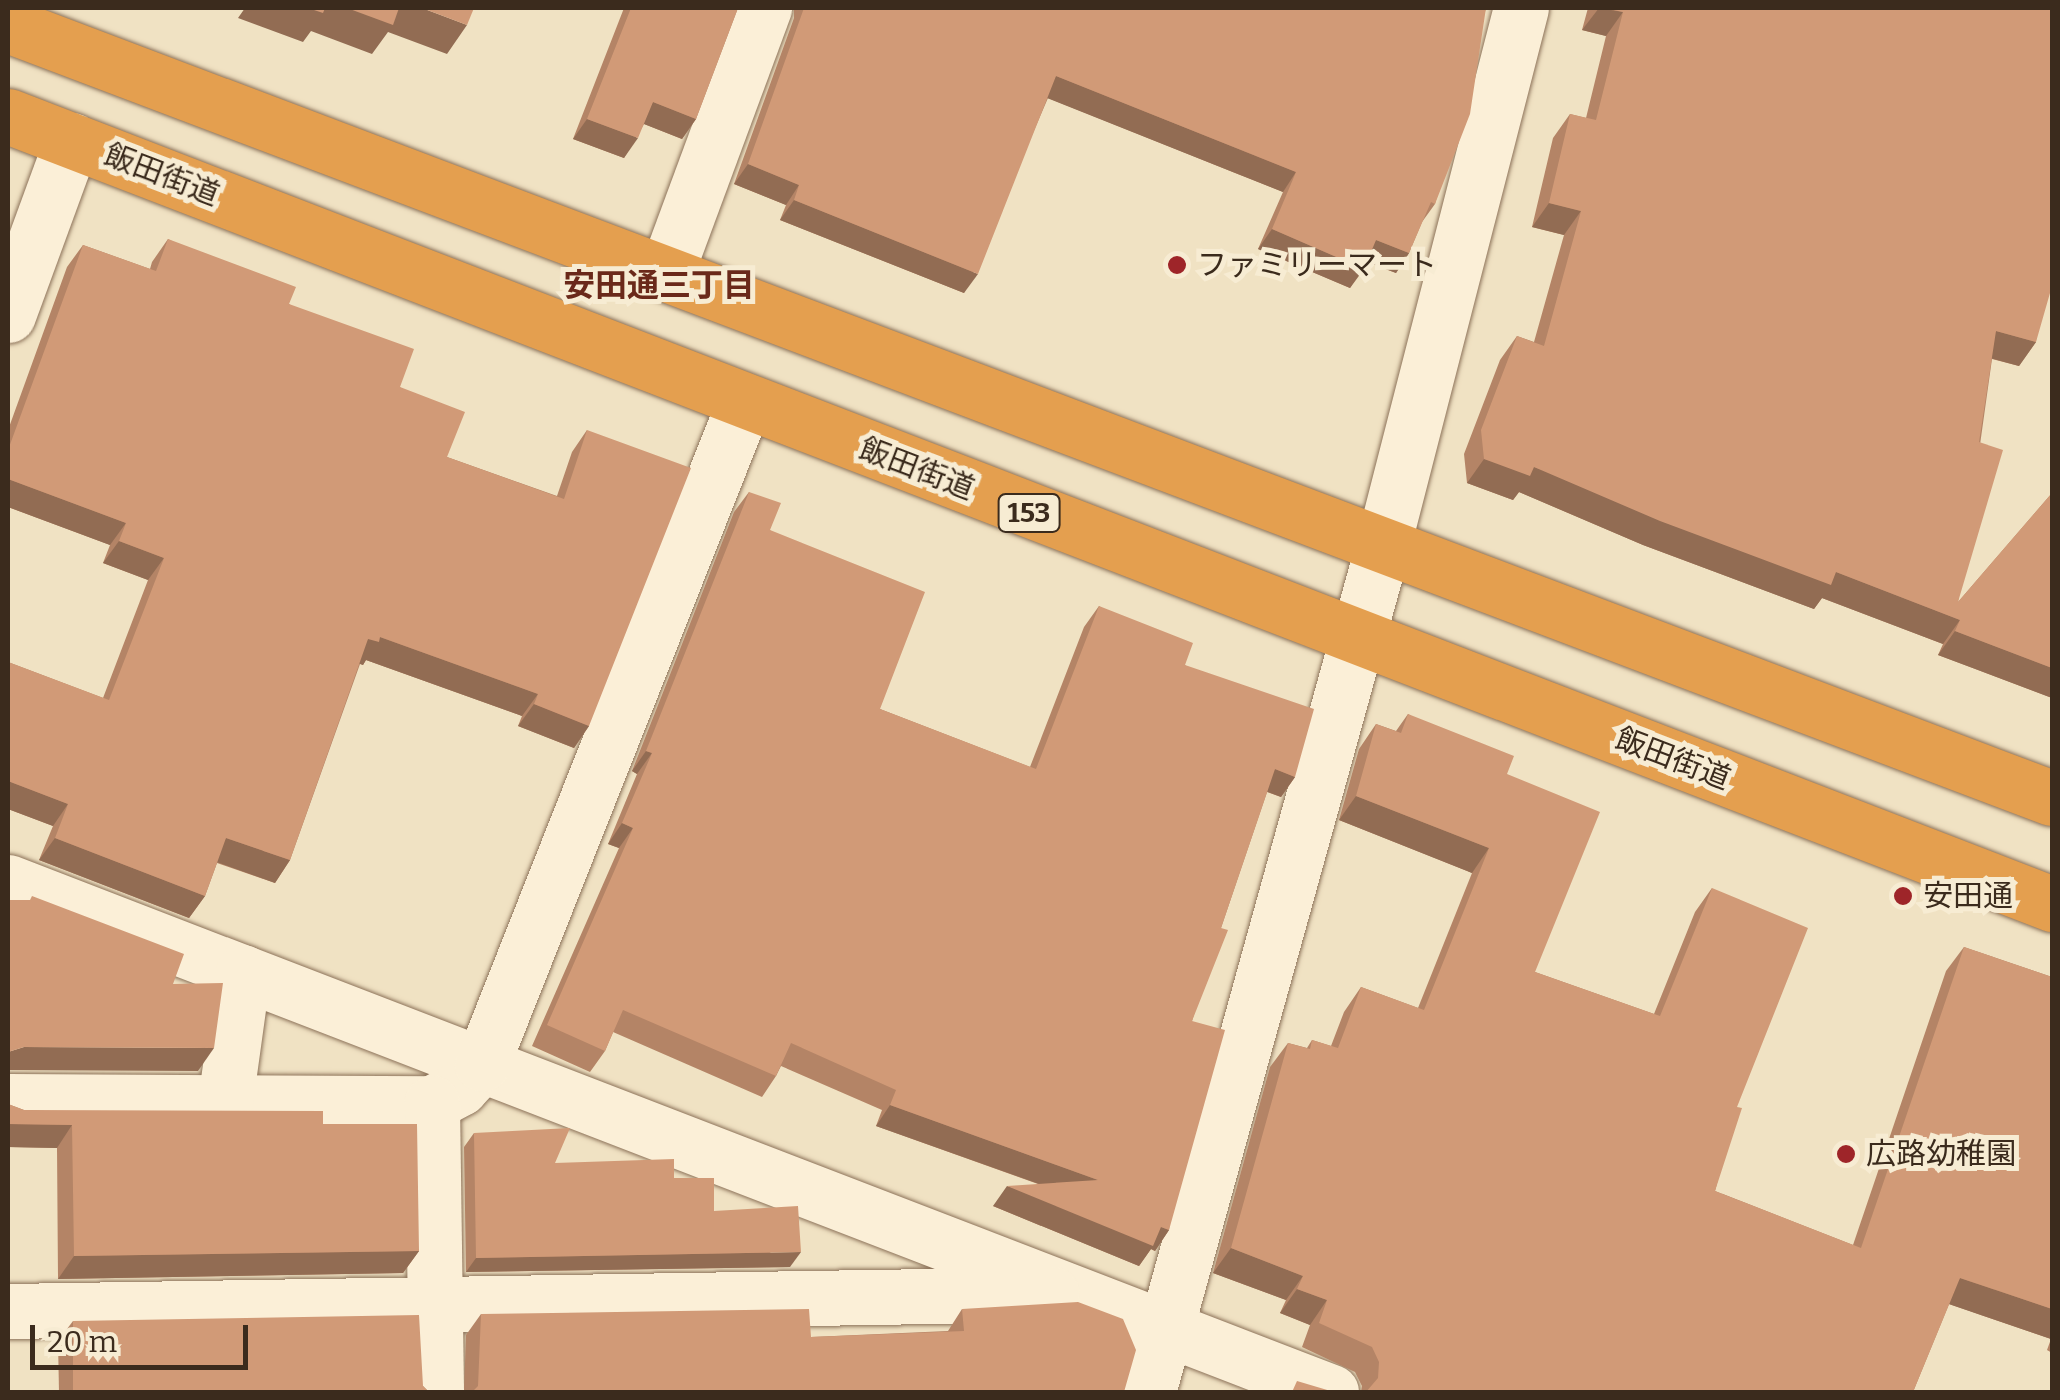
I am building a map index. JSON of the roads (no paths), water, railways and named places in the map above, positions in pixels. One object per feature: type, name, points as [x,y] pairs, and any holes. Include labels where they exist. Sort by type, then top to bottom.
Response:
[{"type":"highway","points":[[8,25],[2052,798]]},
{"type":"highway","name":"飯田街道","points":[[8,116],[744,403],[2052,904]]},
{"type":"street","points":[[666,273],[764,8]]},
{"type":"street","points":[[1148,1392],[1384,544],[1521,8]]},
{"type":"street","points":[[8,315],[72,140]]},
{"type":"street","points":[[8,1101],[432,1103],[460,1088],[482,1064],[744,403]]},
{"type":"street","points":[[8,882],[1330,1392]]},
{"type":"street","points":[[225,1102],[244,972]]},
{"type":"street","points":[[432,1103],[436,1392]]},
{"type":"street","points":[[8,1311],[1080,1294]]},
{"type":"place","name":"ファミリーマート","points":[[1177,265]]},
{"type":"place","name":"安田通","points":[[1903,896]]},
{"type":"place","name":"広路幼稚園","points":[[1846,1154]]},
{"type":"district","name":"安田通三丁目","points":[[659,285]]}]
